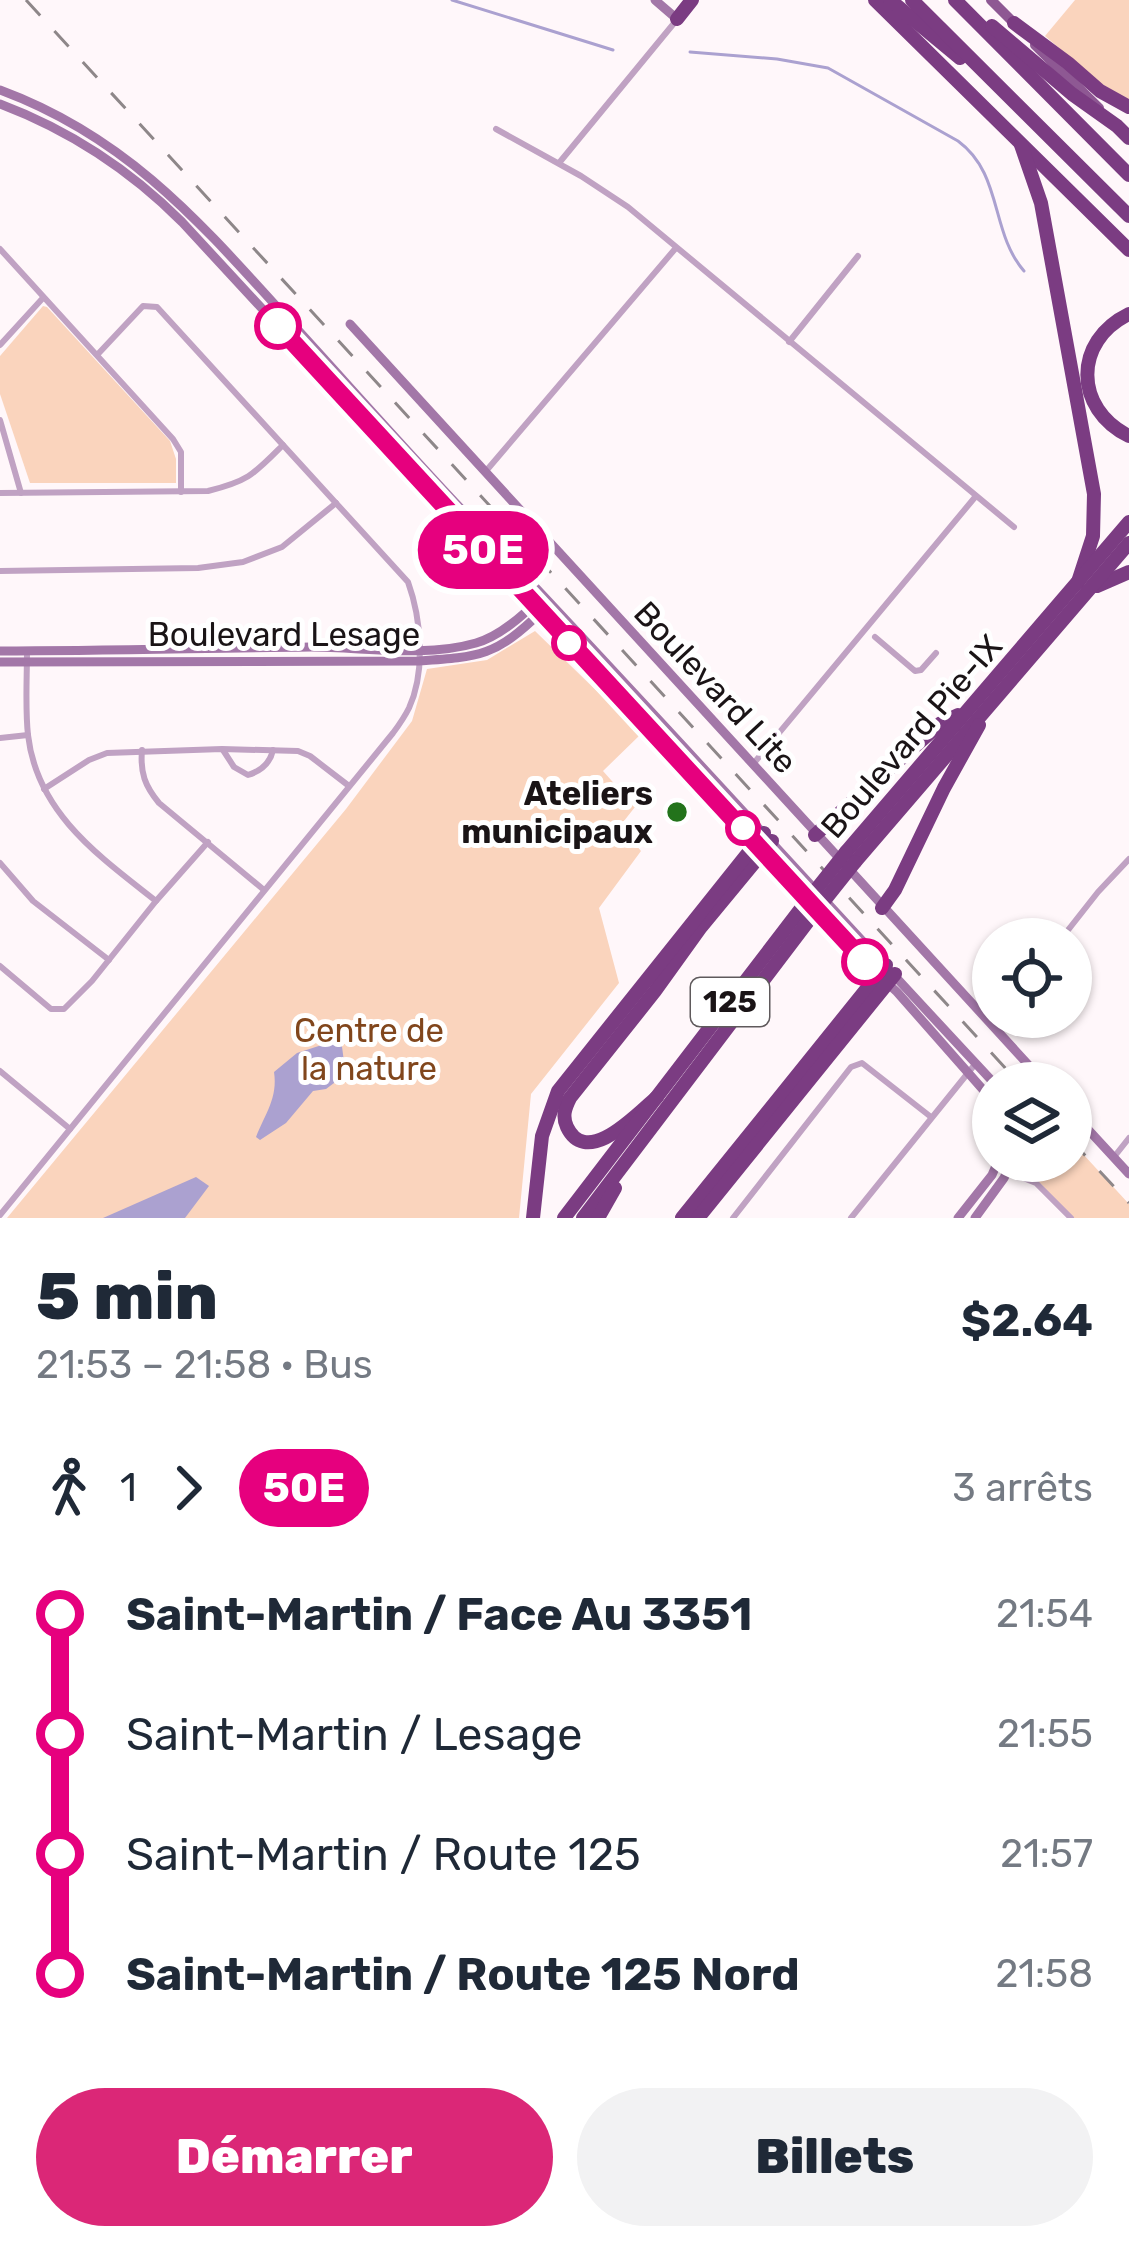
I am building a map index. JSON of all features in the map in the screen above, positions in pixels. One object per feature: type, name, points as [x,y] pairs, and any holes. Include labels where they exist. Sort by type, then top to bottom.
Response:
[{"type":"highway","points":[[677,19],[692,0]]},
{"type":"highway","points":[[875,0],[1129,250]]},
{"type":"highway","points":[[890,0],[1009,96]]},
{"type":"highway","points":[[912,0],[1129,216]]},
{"type":"highway","points":[[958,0],[1129,138]]},
{"type":"highway","points":[[958,0],[1129,175]]},
{"type":"highway","points":[[1013,23],[1100,91],[1129,107]]},
{"type":"highway","points":[[1021,145],[1041,203],[1094,494],[1094,536],[1085,585],[1129,572]]},
{"type":"highway","points":[[1129,314],[1097,339],[1087,377],[1098,411],[1113,428],[1129,436]]},
{"type":"highway","name":"Boulevard Pie-IX","points":[[851,857],[990,705],[1129,522]]},
{"type":"highway","name":"Boulevard Pie-IX","points":[[564,1218],[968,710],[1129,543]]},
{"type":"highway","points":[[882,908],[990,705]]},
{"type":"highway","points":[[814,835],[941,723],[968,710]]},
{"type":"highway","points":[[657,1097],[599,1141],[577,1138],[564,1118],[569,1098],[764,842]]},
{"type":"highway","points":[[533,1218],[542,1136],[558,1091],[764,842]]},
{"type":"highway","name":"Boulevard Pie-IX","points":[[583,1218],[807,911]]},
{"type":"highway","points":[[682,1218],[886,974]]},
{"type":"highway","points":[[698,1218],[886,974]]},
{"type":"highway","points":[[598,1218],[633,1151]]},
{"type":"main road","points":[[655,0],[677,19]]},
{"type":"main road","points":[[991,0],[1117,126]]},
{"type":"main road","points":[[0,90],[104,141],[178,201],[661,719],[764,842]]},
{"type":"main road","points":[[0,104],[98,153],[159,199],[537,609],[764,842],[972,1068]]},
{"type":"main road","name":"Boulevard Lite","points":[[350,325],[814,835],[972,997]]},
{"type":"main road","name":"Boulevard Lesage","points":[[0,662],[27,656],[311,647],[418,655],[481,642],[546,600]]},
{"type":"main road","name":"Boulevard Lesage","points":[[0,651],[27,656]]},
{"type":"main road","name":"Boulevard Lite","points":[[1010,1038],[1028,1062]]},
{"type":"main road","points":[[1092,1133],[1129,1174]]},
{"type":"main road","points":[[958,1218],[984,1182]]},
{"type":"main road","points":[[975,1218],[999,1182]]},
{"type":"street","points":[[559,163],[677,19]]},
{"type":"street","points":[[496,129],[628,207],[1014,527]]},
{"type":"street","points":[[484,474],[675,249]]},
{"type":"street","points":[[0,250],[181,452],[181,492]]},
{"type":"street","points":[[788,342],[858,256]]},
{"type":"street","points":[[0,345],[43,298]]},
{"type":"street","points":[[0,1215],[394,733],[415,691],[416,604],[408,582],[157,307],[143,306],[98,354]]},
{"type":"street","points":[[0,420],[21,493]]},
{"type":"street","points":[[0,493],[208,491],[238,484],[284,445]]},
{"type":"street","points":[[752,766],[976,496]]},
{"type":"street","points":[[0,571],[198,568],[243,562],[283,547],[336,503]]},
{"type":"street","points":[[875,637],[915,671],[936,652]]},
{"type":"street","points":[[27,656],[28,735],[44,789],[84,843],[156,901]]},
{"type":"street","points":[[0,738],[28,735]]},
{"type":"street","points":[[44,789],[107,752],[222,749],[298,751],[349,787]]},
{"type":"street","points":[[222,749],[234,767],[248,775],[259,772],[273,750]]},
{"type":"street","points":[[142,750],[140,767],[146,786],[160,803],[265,890]]},
{"type":"street","points":[[0,966],[51,1010],[64,1010],[208,842]]},
{"type":"street","points":[[1078,918],[1129,859]]},
{"type":"street","points":[[0,863],[33,901],[109,960]]},
{"type":"street","points":[[733,1218],[851,1067],[862,1063],[932,1117]]},
{"type":"street","points":[[851,1218],[972,1068]]},
{"type":"street","points":[[0,1071],[70,1129]]},
{"type":"street","points":[[1114,1157],[1129,1138]]},
{"type":"street","points":[[1034,1182],[1071,1218]]},
{"type":"green space","points":[[1075,0],[1129,0],[1129,100],[1100,83],[1045,36]]},
{"type":"green space","points":[[43,306],[170,441],[176,483],[30,483],[0,394],[0,356]]},
{"type":"green space","name":"Centre de la nature","points":[[535,631],[641,734],[603,771],[635,807],[620,826],[641,851],[599,908],[619,983],[531,1094],[519,1218],[7,1218],[346,809],[412,721],[427,669],[487,660]]},
{"type":"green space","points":[[1092,1164],[1129,1204],[1129,1218],[1072,1218],[1035,1182],[1092,1182]]},
{"type":"shaded area","points":[[334,1031],[340,1031],[344,1062],[338,1080],[313,1091],[286,1123],[260,1140],[256,1137],[272,1098],[274,1072],[297,1053],[328,1043]]},
{"type":"shaded area","points":[[196,1177],[209,1186],[185,1218],[103,1218]]},
{"type":"waterway","points":[[452,0],[613,50]]},
{"type":"waterway","points":[[690,52],[828,68],[958,141],[983,170],[1006,239],[1024,271]]},
{"type":"railway","points":[[26,0],[1000,1062]]},
{"type":"railway","points":[[1092,1163],[1129,1203]]},
{"type":"bus line","name":"50E","points":[[278,326],[865,962]]},
{"type":"place","name":"Ateliers municipaux","points":[[677,812]]}]
